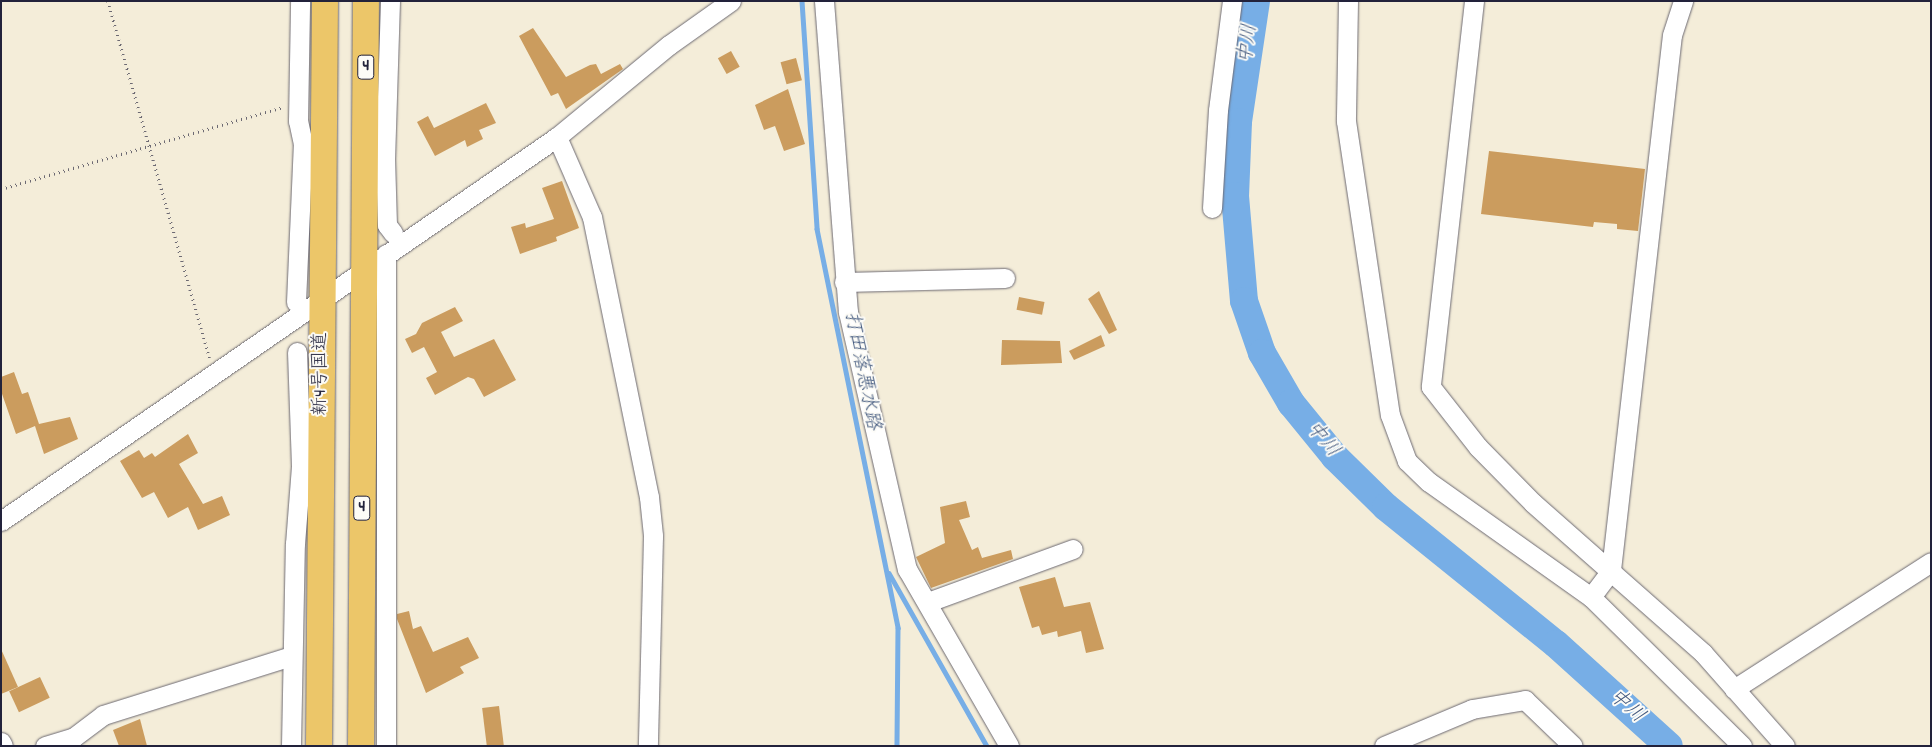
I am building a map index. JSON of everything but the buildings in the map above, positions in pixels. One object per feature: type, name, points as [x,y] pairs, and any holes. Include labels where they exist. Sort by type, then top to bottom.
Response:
[{"type":"highway","name":"新4号国道","points":[[318,746],[312,449],[322,297],[313,179],[325,1]]},
{"type":"highway","name":"4","points":[[361,746],[363,270],[375,134],[366,1]]},
{"type":"street","points":[[296,302],[313,179],[299,102],[300,1]]},
{"type":"street","points":[[390,1],[375,134],[387,225],[393,233]]},
{"type":"street","points":[[1,521],[322,297],[557,138],[669,45],[730,1]]},
{"type":"street","points":[[824,1],[844,282],[907,569],[928,602],[1009,746]]},
{"type":"street","points":[[1212,208],[1218,110],[1232,1]]},
{"type":"street","points":[[1348,1],[1346,121],[1396,440],[1407,462],[1429,482],[1591,598],[1742,746]]},
{"type":"street","points":[[1474,1],[1431,387],[1478,447],[1526,496],[1704,652],[1785,746]]},
{"type":"street","points":[[1591,598],[1611,570],[1672,35],[1683,1]]},
{"type":"street","points":[[557,138],[592,217],[649,497],[648,746]]},
{"type":"street","points":[[386,254],[386,746]]},
{"type":"street","points":[[844,282],[1006,278]]},
{"type":"street","points":[[291,746],[291,656],[312,449],[297,352]]},
{"type":"street","points":[[928,602],[1073,549]]},
{"type":"street","points":[[1734,688],[1931,562]]},
{"type":"street","points":[[45,746],[74,737],[103,715],[291,656]]},
{"type":"street","points":[[1384,746],[1472,709],[1525,700],[1573,746]]},
{"type":"street","points":[[1,742],[3,746]]},
{"type":"path","points":[[108,1],[214,374]]},
{"type":"path","points":[[1,189],[299,102]]},
{"type":"waterway","name":"打田落悪水路","points":[[802,1],[817,229],[898,628],[897,746]]},
{"type":"waterway","name":"中川","points":[[1256,1],[1238,122],[1235,196],[1244,301],[1262,353],[1291,403],[1335,457],[1386,507],[1556,644],[1669,746]]},
{"type":"waterway","points":[[889,573],[987,746]]}]
